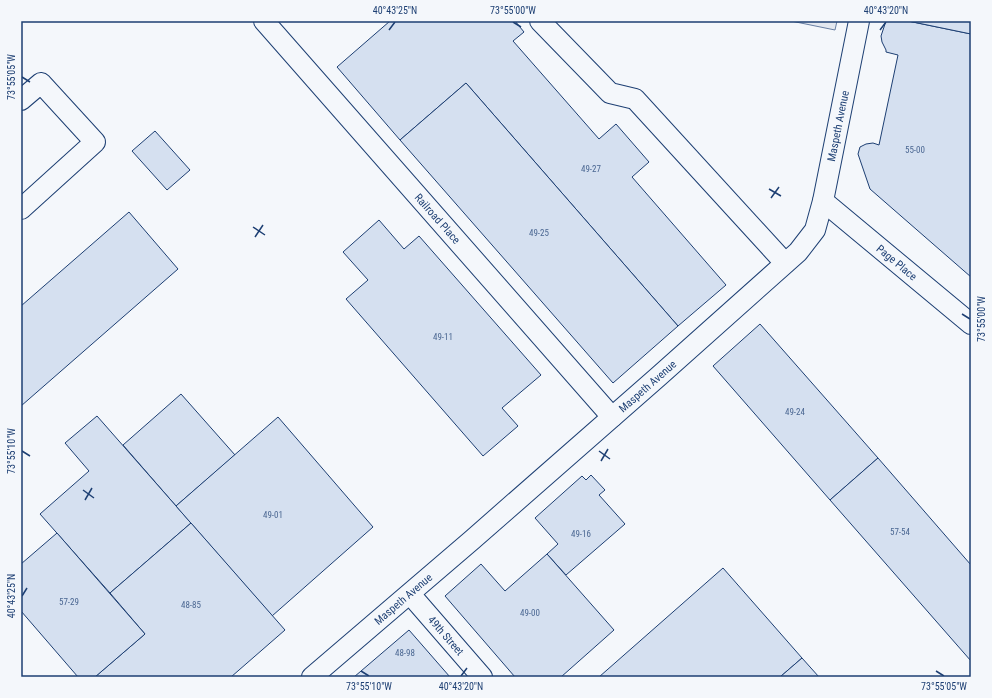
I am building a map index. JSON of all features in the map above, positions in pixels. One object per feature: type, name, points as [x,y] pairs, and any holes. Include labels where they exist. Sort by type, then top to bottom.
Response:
[{"type":"street","name":"Railroad Place","points":[[264,21],[612,417]]},
{"type":"street","points":[[540,21],[610,93],[635,99],[785,263]]},
{"type":"street","name":"Maspeth Avenue","points":[[312,677],[410,594],[798,252],[815,230],[823,201],[859,21]]},
{"type":"street","points":[[21,100],[41,83],[95,142],[21,209]]},
{"type":"street","name":"Page Place","points":[[823,201],[971,324]]},
{"type":"street","name":"49th Street","points":[[410,594],[482,677]]},
{"type":"shaded area","points":[[791,21],[837,21],[835,30]]},
{"type":"building","points":[[390,21],[515,21],[524,32],[513,41],[599,139],[616,124],[649,162],[632,177],[726,285],[678,326],[466,83],[400,140],[337,67]]},
{"type":"building","points":[[886,21],[908,21],[971,34],[971,277],[870,189],[858,154],[860,147],[866,144],[873,143],[879,145],[898,55],[886,52],[882,42],[881,36]]},
{"type":"building","points":[[908,21],[971,21],[971,34]]},
{"type":"building","points":[[466,83],[678,326],[613,383],[400,140]]},
{"type":"building","points":[[155,131],[190,170],[167,190],[132,151]]},
{"type":"building","points":[[129,212],[178,269],[21,406],[21,306]]},
{"type":"building","points":[[379,220],[404,249],[419,236],[541,375],[502,408],[518,426],[483,456],[346,299],[368,280],[343,252]]},
{"type":"building","points":[[760,324],[878,458],[830,500],[713,366]]},
{"type":"building","points":[[181,394],[235,455],[176,506],[123,445]]},
{"type":"building","points":[[97,416],[191,523],[110,593],[40,514],[89,471],[65,443]]},
{"type":"building","points":[[278,417],[373,527],[272,616],[176,506]]},
{"type":"building","points":[[878,458],[971,565],[971,661],[830,500]]},
{"type":"building","points":[[591,475],[605,490],[599,495],[625,524],[566,575],[547,554],[558,544],[535,518],[582,476],[586,480]]},
{"type":"building","points":[[191,523],[285,630],[231,677],[95,677],[145,634],[110,593]]},
{"type":"building","points":[[57,533],[145,634],[95,677],[78,677],[21,611],[21,564]]},
{"type":"building","points":[[547,554],[614,630],[561,677],[515,677],[445,596],[481,564],[505,591]]},
{"type":"building","points":[[723,568],[802,658],[780,677],[599,677]]},
{"type":"building","points":[[409,630],[450,677],[354,677]]},
{"type":"building","points":[[802,658],[819,677],[780,677]]}]
